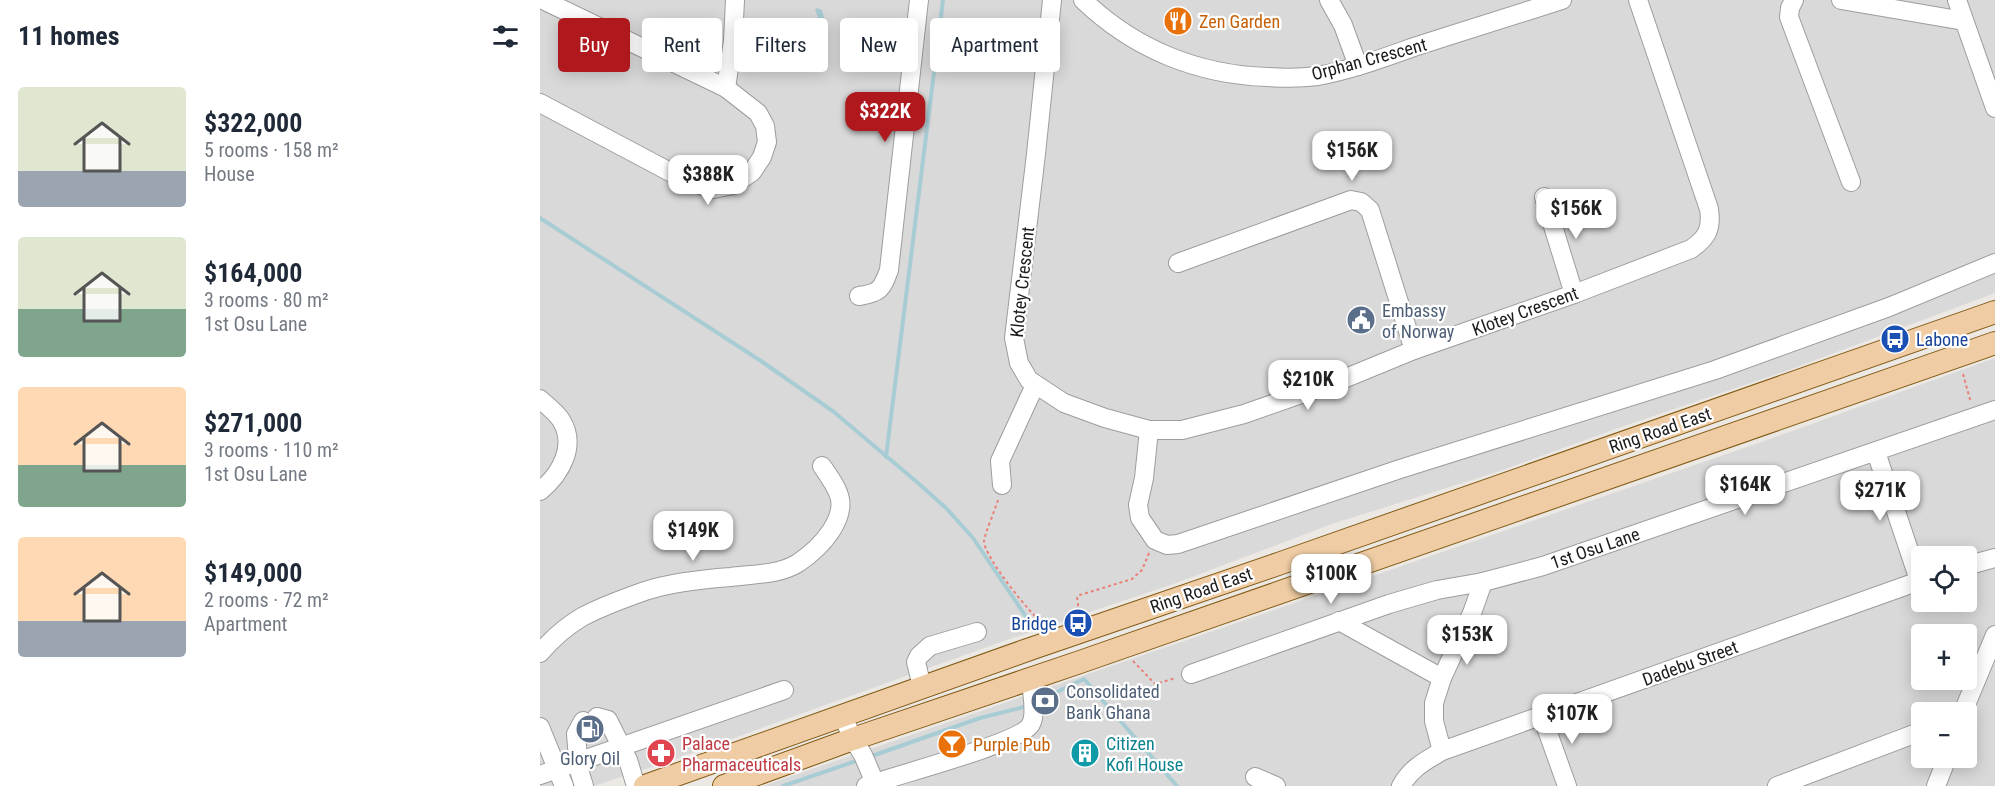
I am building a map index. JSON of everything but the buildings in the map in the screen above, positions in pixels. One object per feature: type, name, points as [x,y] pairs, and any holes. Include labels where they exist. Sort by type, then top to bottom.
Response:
[{"type":"main road","name":"Ring Road East","points":[[645,786],[1995,312]]},
{"type":"main road","name":"Ring Road East","points":[[724,786],[861,753],[1032,697],[1120,648],[1995,343]]},
{"type":"main road","points":[[1281,563],[1289,589]]},
{"type":"street","points":[[540,103],[687,181],[713,189],[733,185],[752,172],[767,142],[765,126],[758,113],[726,87],[543,0]]},
{"type":"street","points":[[726,87],[733,41],[735,0]]},
{"type":"street","points":[[859,296],[875,294],[883,285],[889,270],[919,0]]},
{"type":"street","name":"Klotey Crescent","points":[[1052,0],[1014,338],[1018,363],[1029,380],[1064,403],[1105,418],[1149,430],[1182,430],[1244,414],[1341,380],[1414,350],[1574,294],[1691,249],[1703,241],[1711,222],[1709,209],[1638,0]]},
{"type":"street","name":"Orphan Crescent","points":[[1083,0],[1117,28],[1153,50],[1197,67],[1239,76],[1284,78],[1317,76],[1358,66],[1562,0]]},
{"type":"street","points":[[1329,0],[1343,25],[1358,66]]},
{"type":"street","points":[[1794,0],[1789,17],[1851,182]]},
{"type":"street","points":[[1841,0],[1964,21]]},
{"type":"street","points":[[1957,0],[1995,108]]},
{"type":"street","points":[[1544,197],[1574,294]]},
{"type":"street","points":[[1178,263],[1351,200],[1362,202],[1370,210],[1414,350]]},
{"type":"street","points":[[1149,430],[1144,478],[1138,505],[1140,518],[1155,540],[1167,545],[1178,544],[1400,469],[1715,370],[1889,307],[1995,263]]},
{"type":"street","points":[[1002,485],[1000,461],[1035,385]]},
{"type":"street","points":[[540,399],[561,419],[569,441],[563,464],[548,485],[540,491]]},
{"type":"street","name":"1st Osu Lane","points":[[1191,674],[1339,621],[1437,590],[1483,582],[1543,566],[1995,410]]},
{"type":"street","points":[[1876,452],[1911,554]]},
{"type":"street","points":[[540,653],[582,617],[646,591],[696,580],[774,572],[797,564],[825,540],[841,510],[842,500],[836,486],[822,466]]},
{"type":"street","points":[[1977,563],[1995,558]]},
{"type":"street","points":[[1442,751],[1434,721],[1434,703],[1442,678],[1472,613],[1483,582]]},
{"type":"street","name":"Dadebu Street","points":[[1401,786],[1411,770],[1442,751],[1911,583]]},
{"type":"street","points":[[1339,621],[1442,678]]},
{"type":"street","points":[[922,687],[916,662],[923,650],[977,632]]},
{"type":"street","points":[[1967,702],[1995,635]]},
{"type":"street","points":[[540,727],[554,777],[578,762],[784,690]]},
{"type":"street","points":[[842,715],[861,753],[870,784],[993,746],[1022,734],[1031,726],[1032,697]]},
{"type":"street","points":[[1542,716],[1568,786]]},
{"type":"street","points":[[584,786],[578,762],[576,734],[590,719],[608,720],[628,760],[636,786]]},
{"type":"street","points":[[1777,786],[1911,735]]},
{"type":"street","points":[[1936,786],[1943,768]]},
{"type":"street","points":[[1255,777],[1276,786]]},
{"type":"path","points":[[1002,485],[984,541],[986,551],[1010,586],[1041,623],[1052,628]]},
{"type":"path","points":[[1077,619],[1080,613],[1077,597],[1132,579],[1142,570],[1155,540]]},
{"type":"path","points":[[1120,648],[1155,684],[1191,674]]},
{"type":"shaded area","points":[[540,0],[1995,0],[1995,293],[1786,371],[1497,472],[1332,524],[1176,583],[998,643],[667,762],[594,786],[540,786]]},
{"type":"shaded area","points":[[1995,358],[1995,786],[763,786],[1747,447]]},
{"type":"water","points":[[817,8],[822,10],[824,18],[817,18],[815,10]]},
{"type":"waterway","points":[[886,457],[943,0]]},
{"type":"waterway","points":[[540,218],[761,361],[834,412],[946,508],[973,538],[1035,630]]},
{"type":"waterway","points":[[1040,700],[1084,679],[1177,786]]},
{"type":"waterway","points":[[869,757],[980,718],[1028,706]]},
{"type":"waterway","points":[[783,786],[859,760]]},
{"type":"place","name":"Zen Garden","points":[[1178,21]]},
{"type":"place","name":"Embassy of Norway","points":[[1361,320]]},
{"type":"place","name":"Labone","points":[[1895,339]]},
{"type":"place","name":"Bridge","points":[[1078,623]]},
{"type":"place","name":"Consolidated Bank Ghana","points":[[1045,701]]},
{"type":"place","name":"Glory Oil","points":[[590,729]]},
{"type":"place","name":"Purple Pub","points":[[952,744]]},
{"type":"place","name":"Palace Pharmaceuticals","points":[[661,753]]},
{"type":"place","name":"Citizen Kofi House","points":[[1085,753]]}]
